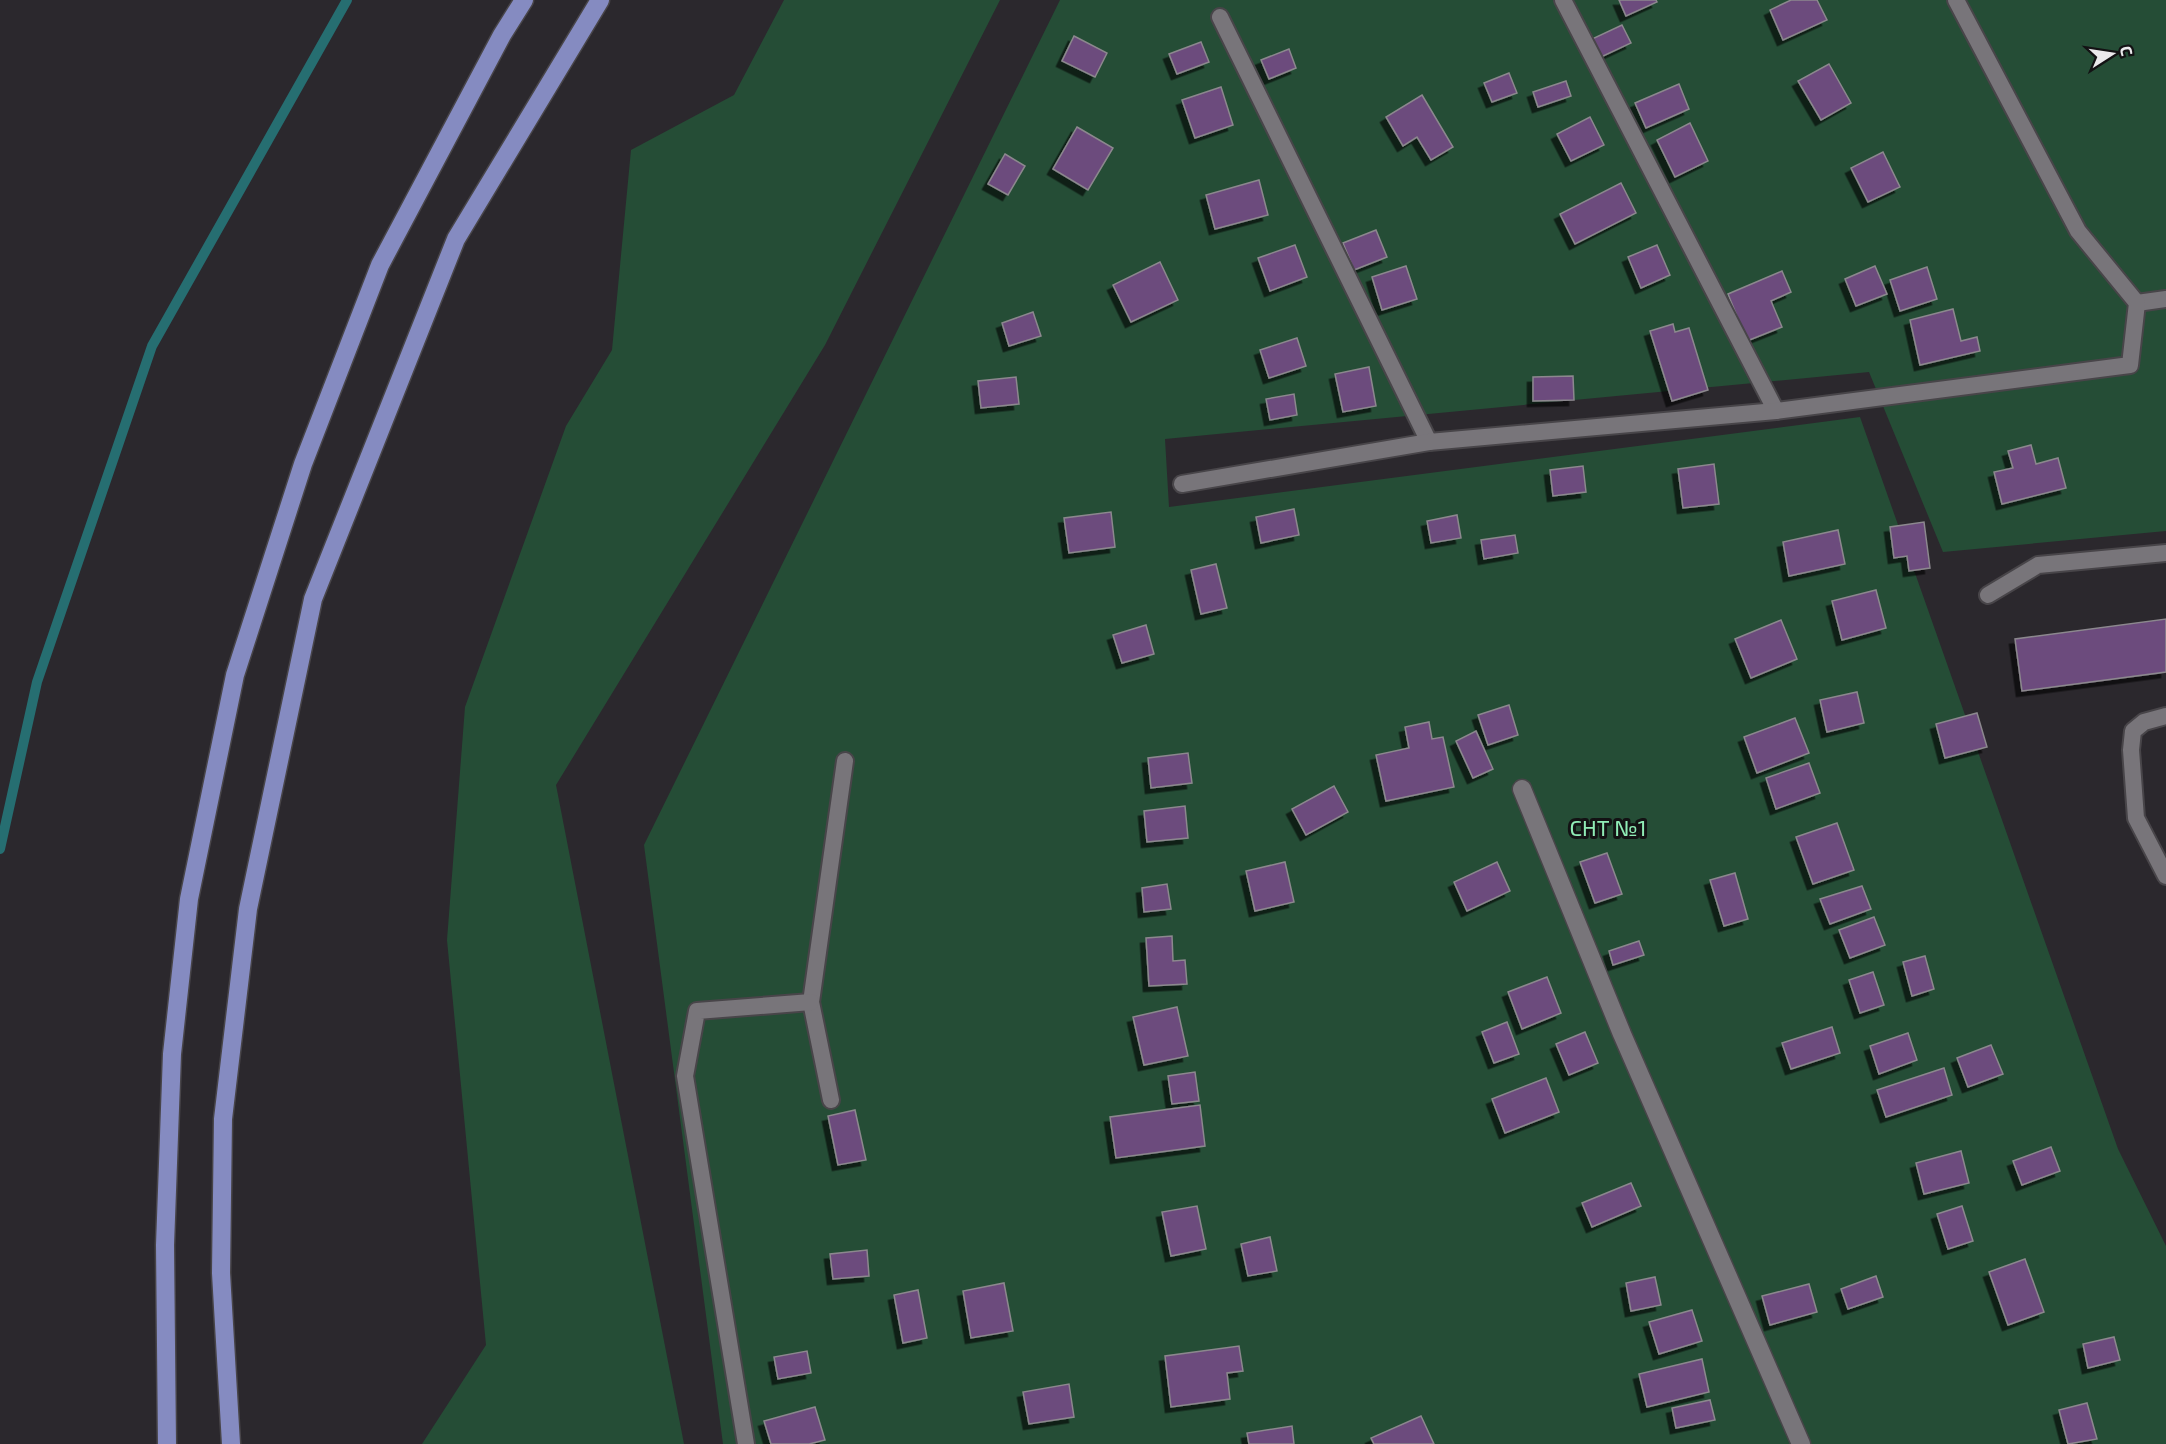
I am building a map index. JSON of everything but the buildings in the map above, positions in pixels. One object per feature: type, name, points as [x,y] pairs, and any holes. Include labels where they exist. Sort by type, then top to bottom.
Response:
[{"type":"main road","points":[[167,1444],[165,1245],[172,1054],[189,899],[234,675],[303,464],[380,265],[502,35],[524,0]]},
{"type":"main road","points":[[231,1444],[221,1273],[223,1119],[248,909],[313,599],[456,239],[600,0]]},
{"type":"street","points":[[1522,789],[1622,1034],[1801,1444]]},
{"type":"lane","points":[[1563,0],[1776,411]]},
{"type":"lane","points":[[1182,484],[1429,442],[1776,411],[2130,365],[2137,303],[2078,231],[1956,0]]},
{"type":"lane","points":[[1220,17],[1429,442]]},
{"type":"lane","points":[[2137,303],[2166,299]]},
{"type":"lane","points":[[1988,596],[2038,565],[2166,553]]},
{"type":"lane","points":[[2166,716],[2144,722],[2133,731],[2131,750],[2136,818],[2166,876]]},
{"type":"lane","points":[[831,1100],[811,1002],[844,761]]},
{"type":"lane","points":[[746,1444],[685,1076],[697,1011],[811,1002]]},
{"type":"green space","points":[[784,0],[1000,0],[825,345],[556,785],[684,1444],[422,1444],[486,1345],[447,940],[465,707],[566,426],[612,350],[631,150],[734,95]]},
{"type":"green space","name":"СНТ №1","points":[[1060,0],[2166,0],[2166,531],[1943,552],[1869,372],[1165,439],[1169,507],[1860,417],[2118,1149],[2166,1246],[2166,1444],[723,1444],[644,845]]},
{"type":"waterway","points":[[0,849],[37,682],[152,346],[347,0]]}]
